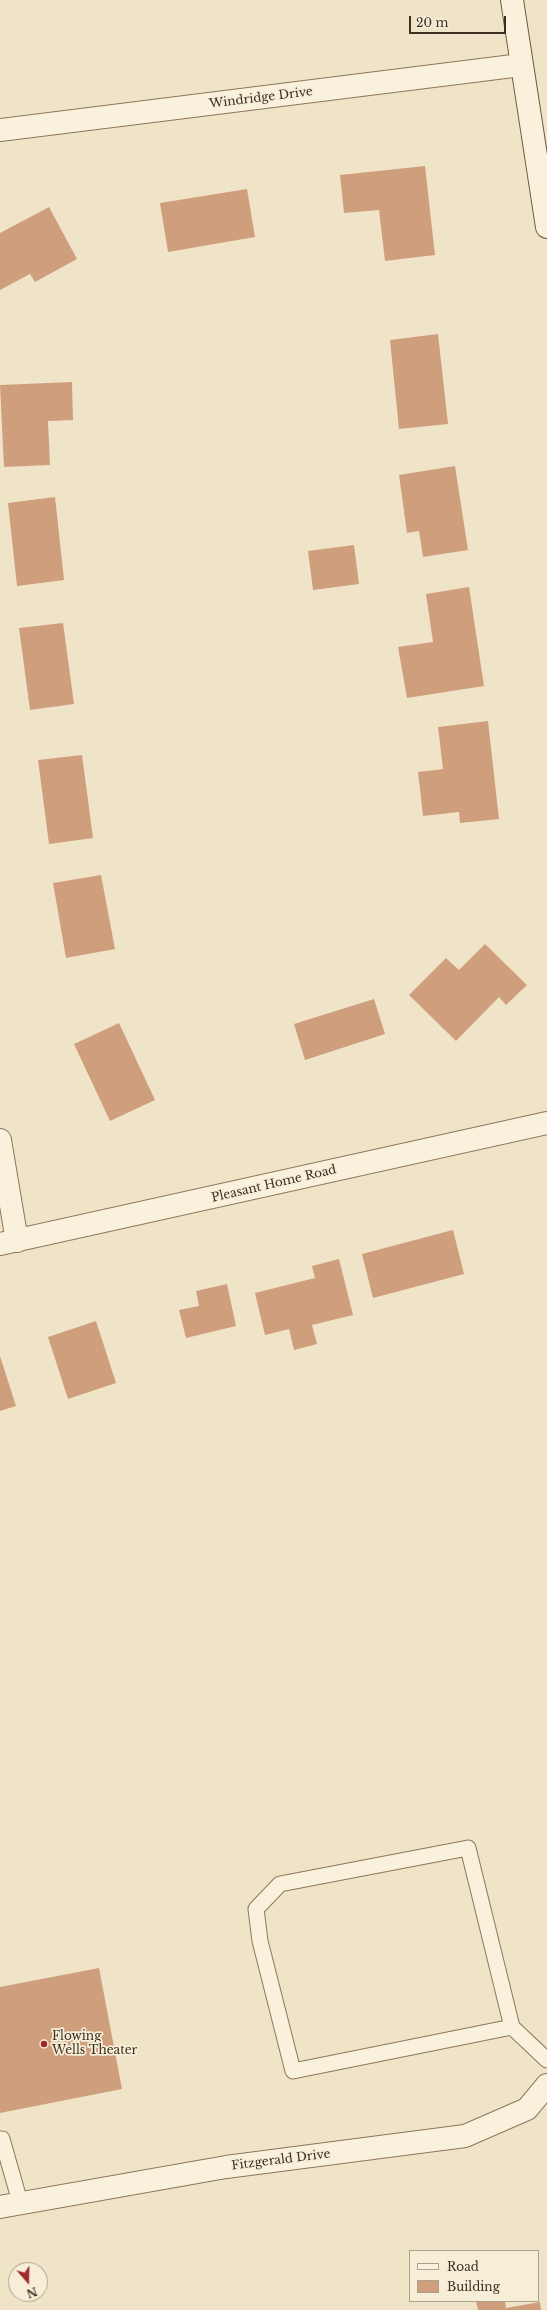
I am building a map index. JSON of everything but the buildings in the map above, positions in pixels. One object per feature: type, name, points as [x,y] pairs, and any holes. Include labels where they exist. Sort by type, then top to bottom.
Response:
[{"type":"street","points":[[512,0],[547,227]]},
{"type":"street","name":"Windridge Drive","points":[[0,130],[521,65]]},
{"type":"street","name":"Pleasant Home Road","points":[[8,1243],[547,1123]]},
{"type":"street","points":[[0,1140],[8,1243]]},
{"type":"street","name":"Fitzgerald Drive","points":[[10,2204],[226,2168],[465,2136],[527,2109],[547,2085]]},
{"type":"lane","points":[[512,2027],[293,2071],[260,1940],[256,1909],[280,1884],[468,1848],[512,2027],[547,2060]]},
{"type":"lane","points":[[0,2139],[2,2138],[10,2204]]},
{"type":"place","name":"Flowing Wells Theater","points":[[44,2044]]}]
